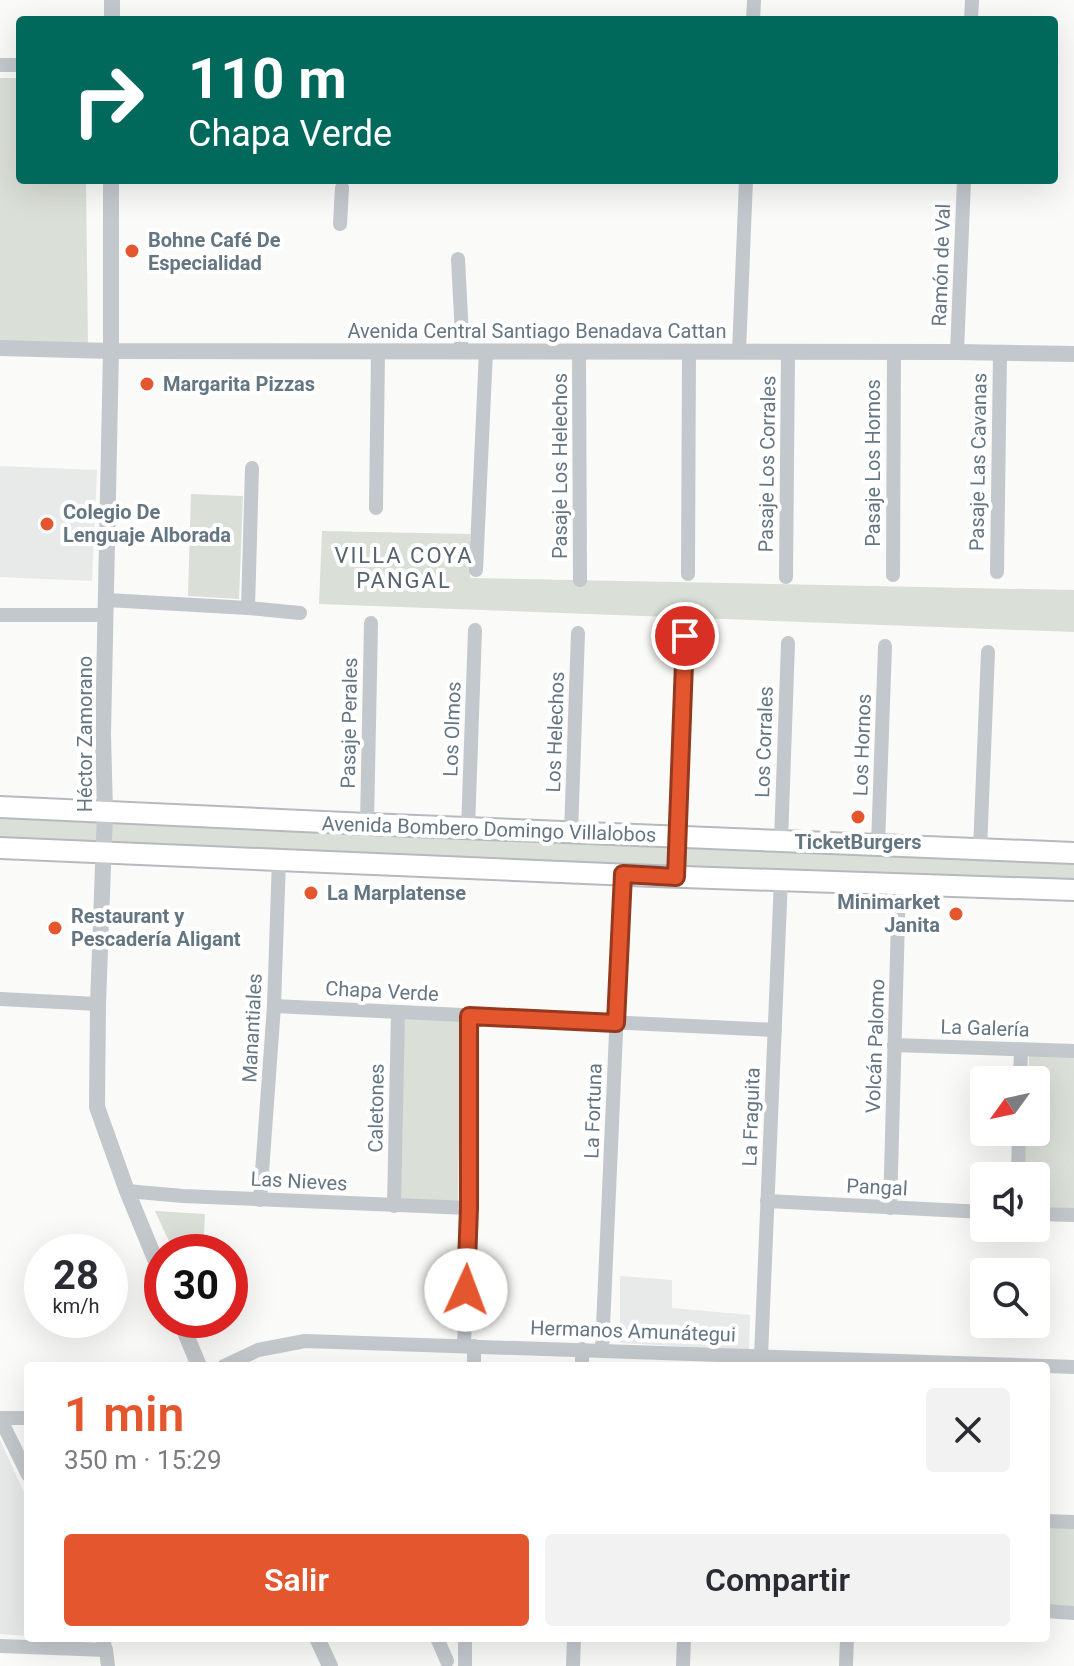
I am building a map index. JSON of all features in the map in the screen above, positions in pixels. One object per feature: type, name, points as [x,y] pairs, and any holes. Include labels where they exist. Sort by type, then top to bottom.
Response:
[{"type":"main road","name":"Avenida Bombero Domingo Villalobos","points":[[0,807],[1074,853]]},
{"type":"main road","name":"Avenida Bombero Domingo Villalobos","points":[[0,848],[676,877],[1074,890]]},
{"type":"street","name":"Héctor Zamorano","points":[[111,184],[111,351],[103,734],[105,812],[97,1107],[145,1234]]},
{"type":"street","points":[[739,352],[746,184]]},
{"type":"street","name":"Ramón de Val","points":[[957,352],[964,184]]},
{"type":"street","points":[[340,224],[342,188]]},
{"type":"street","points":[[458,259],[460,351]]},
{"type":"street","name":"Avenida Central Santiago Benadava Cattan","points":[[0,348],[1074,354]]},
{"type":"street","points":[[376,508],[378,351]]},
{"type":"street","points":[[476,570],[486,351]]},
{"type":"street","name":"Pasaje Los Helechos","points":[[579,351],[580,580]]},
{"type":"street","points":[[688,574],[689,352]]},
{"type":"street","name":"Pasaje Los Corrales","points":[[786,577],[788,352]]},
{"type":"street","name":"Pasaje Los Hornos","points":[[893,575],[894,352]]},
{"type":"street","name":"Pasaje Las Cavanas","points":[[997,572],[1000,353]]},
{"type":"street","points":[[248,608],[252,468]]},
{"type":"street","points":[[0,615],[106,608],[248,608],[300,613]]},
{"type":"street","name":"Pasaje Perales","points":[[367,824],[371,623]]},
{"type":"street","name":"Los Olmos","points":[[468,829],[475,630]]},
{"type":"street","name":"Los Helechos","points":[[571,833],[578,633]]},
{"type":"street","points":[[676,877],[685,636]]},
{"type":"street","name":"Los Corrales","points":[[781,841],[788,643]]},
{"type":"street","name":"Los Hornos","points":[[878,845],[885,646]]},
{"type":"street","points":[[980,850],[988,652]]},
{"type":"street","name":"Manantiales","points":[[260,1200],[274,1006],[279,859]]},
{"type":"street","name":"La Fortuna","points":[[602,1350],[623,874]]},
{"type":"street","name":"La Fraguita","points":[[761,1356],[781,879]]},
{"type":"street","name":"Volcán Palomo","points":[[890,1208],[899,884]]},
{"type":"street","points":[[0,999],[98,1004]]},
{"type":"street","name":"Chapa Verde","points":[[274,1006],[775,1030]]},
{"type":"street","name":"Caletones","points":[[394,1206],[398,1012]]},
{"type":"street","points":[[469,1016],[469,1345],[473,1362]]},
{"type":"street","name":"La Galería","points":[[894,1045],[1074,1051]]},
{"type":"street","points":[[1020,1066],[1021,1050]]},
{"type":"street","name":"Las Nieves","points":[[127,1191],[469,1208]]},
{"type":"street","name":"Pangal","points":[[767,1201],[970,1211]]},
{"type":"street","points":[[1050,1214],[1074,1215]]},
{"type":"street","points":[[187,1338],[197,1362]]},
{"type":"street","name":"Hermanos Amunátegui","points":[[232,1362],[258,1350],[305,1341],[582,1349],[694,1360],[761,1356],[845,1362]]},
{"type":"street","points":[[582,1349],[582,1362]]},
{"type":"street","name":"Hermanos Amunátegui","points":[[1050,1366],[1074,1367]]},
{"type":"street","points":[[24,1418],[0,1418],[24,1467]]},
{"type":"street","points":[[1050,1521],[1074,1522]]},
{"type":"street","points":[[1050,1611],[1074,1613]]},
{"type":"street","points":[[319,1642],[330,1666]]},
{"type":"street","points":[[439,1642],[447,1661]]},
{"type":"street","points":[[465,1642],[465,1666]]},
{"type":"street","points":[[573,1666],[574,1642]]},
{"type":"street","points":[[683,1666],[684,1642]]},
{"type":"street","points":[[846,1666],[847,1642]]},
{"type":"street","points":[[0,1646],[104,1644],[108,1666]]},
{"type":"shaded area","points":[[0,78],[16,78],[16,184],[86,184],[88,345],[0,347]]},
{"type":"shaded area","name":"Colegio De Lenguaje Alborada","points":[[0,466],[97,470],[92,581],[0,577]]},
{"type":"shaded area","points":[[191,494],[243,496],[239,599],[188,596]]},
{"type":"shaded area","points":[[322,531],[470,534],[470,578],[1074,590],[1074,632],[319,604]]},
{"type":"shaded area","points":[[0,811],[1074,856],[1074,889],[0,840]]},
{"type":"shaded area","points":[[404,1019],[461,1021],[458,1205],[400,1202]]},
{"type":"shaded area","points":[[1029,1055],[1074,1057],[1074,1211],[1050,1210],[1050,1162],[1024,1162],[1025,1146],[1050,1146],[1050,1066],[1029,1066]]},
{"type":"shaded area","points":[[155,1211],[205,1214],[204,1234],[166,1234]]},
{"type":"shaded area","points":[[620,1276],[672,1280],[672,1308],[750,1315],[749,1350],[620,1343]]},
{"type":"shaded area","points":[[0,1440],[24,1492],[24,1636],[0,1634]]},
{"type":"shaded area","points":[[1050,1527],[1074,1528],[1074,1611],[1050,1609]]},
{"type":"place","name":"Bohne Café De Especialidad","points":[[132,251]]},
{"type":"place","name":"Margarita Pizzas","points":[[147,384]]},
{"type":"place","name":"Colegio De Lenguaje Alborada","points":[[47,524]]},
{"type":"place","name":"TicketBurgers","points":[[858,817]]},
{"type":"place","name":"La Marplatense","points":[[311,893]]},
{"type":"place","name":"Minimarket Janita","points":[[956,914]]},
{"type":"place","name":"Restaurant y Pescadería Aligant","points":[[55,928]]},
{"type":"district","name":"VILLA COYA PANGAL","points":[[404,568]]},
{"type":"route","points":[[466,1290],[469,1016],[616,1023],[623,874],[676,877],[685,636]]}]
